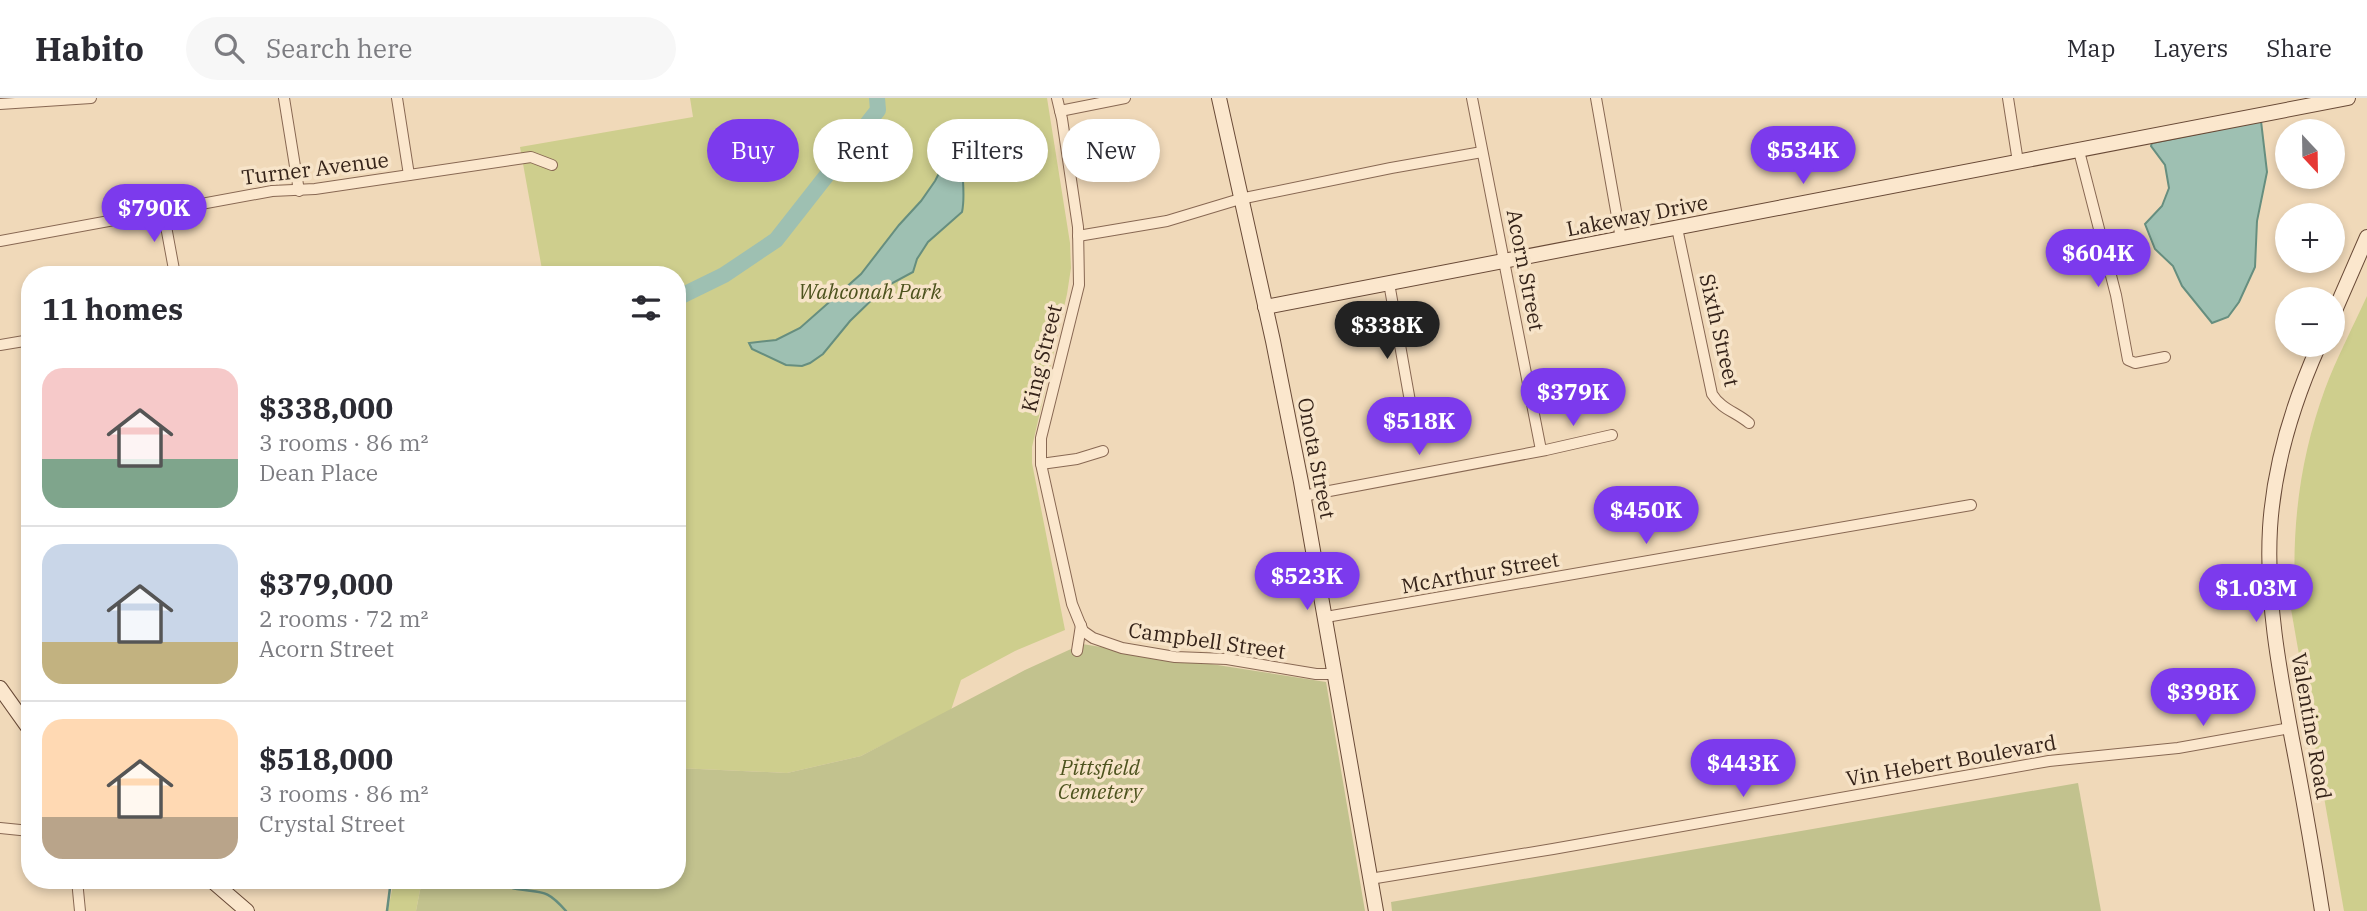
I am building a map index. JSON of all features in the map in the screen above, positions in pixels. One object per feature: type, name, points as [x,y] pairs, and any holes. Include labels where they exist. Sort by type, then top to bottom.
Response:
[{"type":"street","points":[[0,104],[91,98]]},
{"type":"street","points":[[284,98],[299,191]]},
{"type":"street","points":[[397,98],[409,175]]},
{"type":"street","name":"King Street","points":[[1057,98],[1078,236],[1079,285],[1041,438],[1041,464],[1058,550],[1072,604],[1081,625]]},
{"type":"street","points":[[1060,111],[1125,98]]},
{"type":"street","name":"Onota Street","points":[[1219,98],[1303,496],[1376,911]]},
{"type":"street","name":"Acorn Street","points":[[1472,98],[1541,450]]},
{"type":"street","points":[[1596,98],[1621,239]]},
{"type":"street","points":[[2008,98],[2018,162]]},
{"type":"street","name":"Lakeway Drive","points":[[1265,307],[2348,98]]},
{"type":"street","points":[[2079,151],[2116,295],[2128,360],[2135,363],[2165,357]]},
{"type":"street","points":[[1078,236],[1167,221],[1240,199],[1482,152]]},
{"type":"street","name":"Turner Avenue","points":[[0,241],[272,191],[299,191],[531,157],[552,165]]},
{"type":"street","points":[[163,210],[173,266]]},
{"type":"street","name":"Sixth Street","points":[[1677,228],[1712,394],[1724,408],[1749,423]]},
{"type":"street","points":[[2345,287],[2367,237]]},
{"type":"street","points":[[1389,283],[1416,435]]},
{"type":"street","points":[[0,345],[21,342]]},
{"type":"street","name":"Valentine Road","points":[[2314,357],[2287,429],[2277,471],[2270,527],[2269,587],[2278,661],[2322,911]]},
{"type":"street","points":[[1303,496],[1612,435]]},
{"type":"street","points":[[1041,464],[1077,459],[1103,451]]},
{"type":"street","name":"McArthur Street","points":[[1326,617],[1971,506]]},
{"type":"street","points":[[1077,651],[1081,625]]},
{"type":"street","name":"Campbell Street","points":[[1081,625],[1083,631],[1093,638],[1122,648],[1175,657],[1227,659],[1316,674],[1335,674]]},
{"type":"street","points":[[1,692],[21,718]]},
{"type":"street","name":"Vin Hebert Boulevard","points":[[1370,879],[2049,761],[2178,748],[2290,728]]},
{"type":"street","points":[[0,828],[21,830]]},
{"type":"street","points":[[78,889],[80,911]]},
{"type":"street","points":[[221,889],[247,911]]},
{"type":"green space","name":"Wahconah Park","points":[[690,98],[1047,98],[1070,243],[1071,268],[1032,447],[1032,463],[1065,630],[1015,651],[961,680],[951,710],[861,756],[787,773],[686,768],[686,266],[541,266],[520,147],[693,117]]},
{"type":"green space","points":[[2367,296],[2367,911],[2344,911],[2288,592],[2295,591],[2295,539],[2304,463],[2330,377],[2339,357],[2345,357],[2345,344]]},
{"type":"green space","name":"Pittsfield Cemetery","points":[[1082,644],[1326,682],[1365,911],[416,911],[421,889],[686,889],[686,768],[787,773],[861,756],[1025,670]]},
{"type":"green space","points":[[2078,783],[2101,911],[1392,911],[1391,902]]},
{"type":"green space","points":[[392,889],[421,889],[416,911],[385,911],[388,910]]},
{"type":"shaded area","points":[[2261,121],[2267,172],[2257,221],[2255,267],[2239,302],[2228,317],[2212,323],[2182,286],[2173,266],[2155,249],[2145,224],[2162,206],[2169,188],[2165,165],[2151,146],[2152,143]]},
{"type":"shaded area","points":[[934,182],[962,182],[962,212],[928,242],[917,259],[913,272],[885,287],[850,321],[823,354],[802,366],[786,365],[752,349],[749,343],[776,340],[800,328],[861,274]]},
{"type":"waterway","points":[[686,294],[724,275],[776,240],[878,110],[877,98]]},
{"type":"waterway","points":[[387,911],[390,889]]},
{"type":"waterway","points":[[520,889],[548,895],[566,911]]}]
